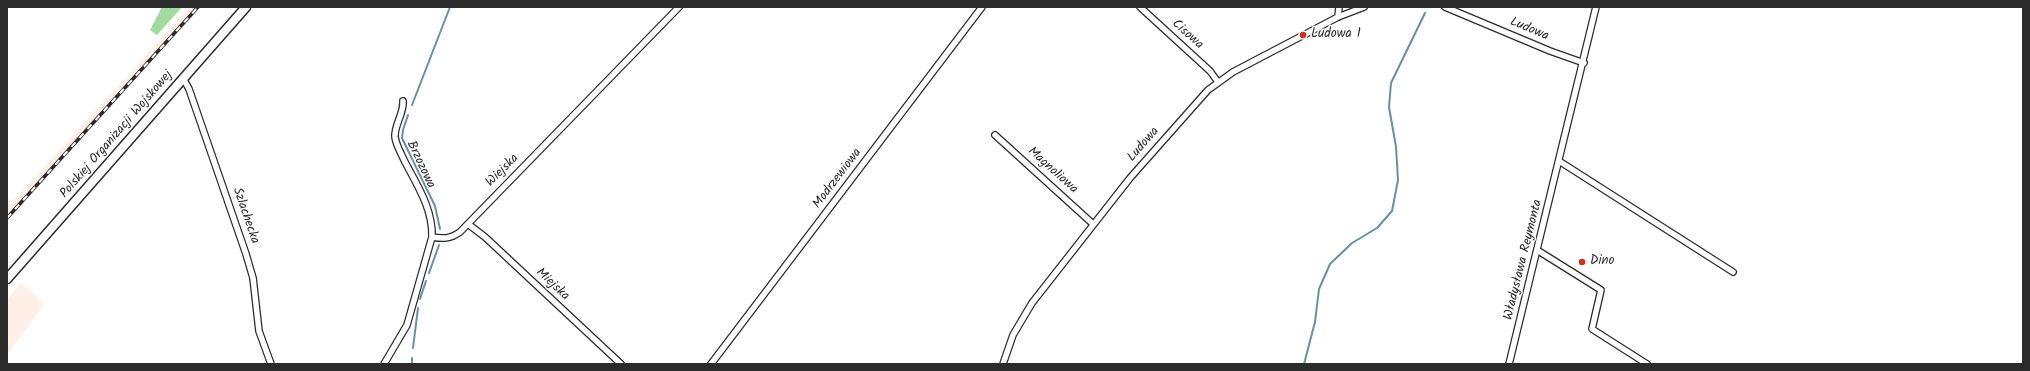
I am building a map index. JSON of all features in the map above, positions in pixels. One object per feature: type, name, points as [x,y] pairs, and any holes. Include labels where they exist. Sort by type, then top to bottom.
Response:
[{"type":"main road","name":"Polskiej Organizacji Wojskowej","points":[[7,280],[246,7]]},
{"type":"street","name":"Wiejska","points":[[432,237],[443,239],[452,237],[468,224],[679,7]]},
{"type":"street","name":"Modrzewiowa","points":[[711,364],[982,7]]},
{"type":"street","name":"Cisowa","points":[[1140,7],[1210,71],[1218,82]]},
{"type":"street","points":[[1338,17],[1339,7]]},
{"type":"street","name":"Ludowa","points":[[1003,364],[1014,335],[1032,303],[1093,224],[1189,110],[1218,82],[1233,72],[1338,17],[1364,7]]},
{"type":"street","name":"Ludowa","points":[[1445,7],[1550,51],[1584,62]]},
{"type":"street","name":"Władysława Reymonta","points":[[1509,364],[1584,62],[1596,7]]},
{"type":"street","name":"Szlachecka","points":[[183,78],[190,89],[246,254],[252,278],[259,331],[271,364]]},
{"type":"street","name":"Brzozowa","points":[[403,101],[403,107],[395,137],[427,206],[432,224],[432,237]]},
{"type":"street","name":"Magnoliowa","points":[[995,135],[1093,224]]},
{"type":"street","points":[[1559,161],[1733,272]]},
{"type":"street","name":"Miejska","points":[[468,224],[485,237],[621,364]]},
{"type":"street","points":[[384,364],[407,325],[432,237]]},
{"type":"street","points":[[1537,250],[1601,290],[1592,329],[1647,364]]},
{"type":"shaded area","points":[[190,7],[201,7],[7,221],[7,208]]},
{"type":"shaded area","points":[[21,283],[44,304],[7,355],[7,300]]},
{"type":"green space","points":[[162,7],[182,7],[157,35],[150,30]]},
{"type":"waterway","points":[[412,105],[450,7]]},
{"type":"waterway","points":[[1304,364],[1315,322],[1319,289],[1330,264],[1352,243],[1377,228],[1392,211],[1398,180],[1396,147],[1389,107],[1391,83],[1425,13]]},
{"type":"waterway","points":[[408,115],[402,138],[435,206],[440,229]]},
{"type":"waterway","points":[[429,273],[439,245]]},
{"type":"waterway","points":[[420,299],[426,281]]},
{"type":"waterway","points":[[413,348],[418,308]]},
{"type":"waterway","points":[[412,358],[412,364]]},
{"type":"railway","points":[[7,218],[198,7]]},
{"type":"place","name":"Ludowa I","points":[[1303,35]]},
{"type":"place","name":"Dino","points":[[1582,262]]}]
